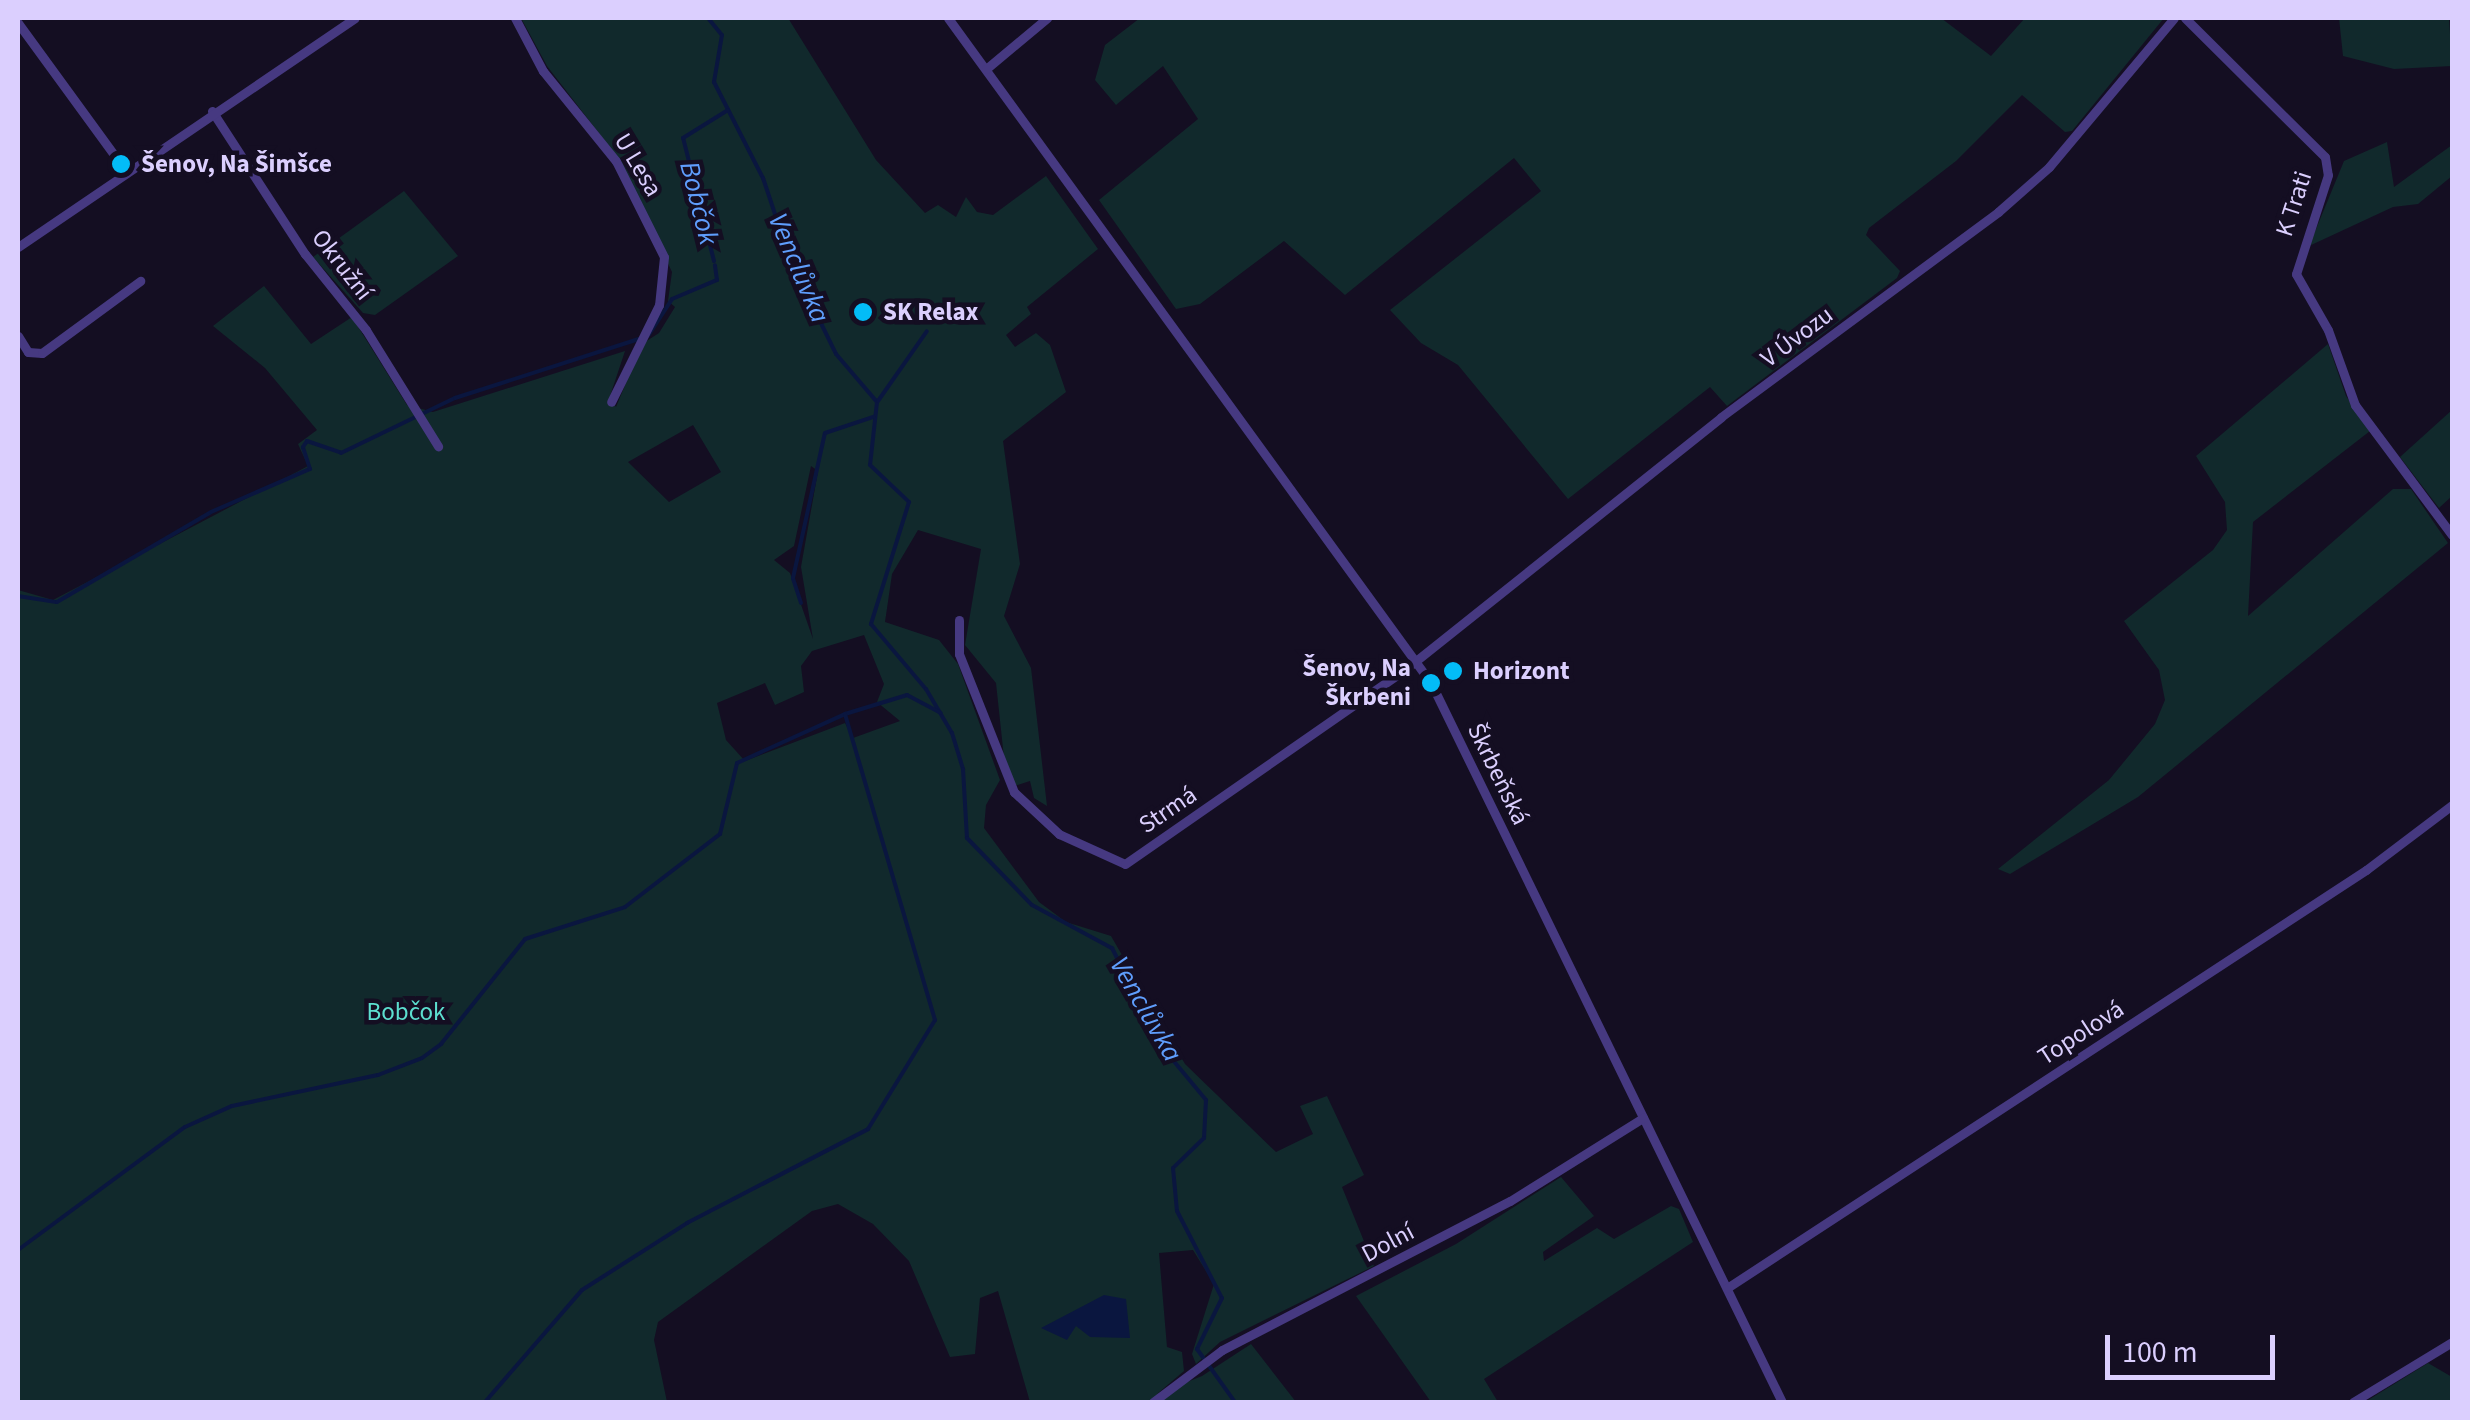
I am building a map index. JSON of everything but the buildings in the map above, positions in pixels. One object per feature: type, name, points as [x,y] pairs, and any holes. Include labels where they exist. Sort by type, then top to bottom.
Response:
[{"type":"street","points":[[18,247],[125,170],[355,18]]},
{"type":"street","name":"U Lesa","points":[[515,18],[528,50],[616,160],[664,257],[659,305],[611,402]]},
{"type":"street","name":"Škrbeňská","points":[[948,18],[1416,660],[1782,1402]]},
{"type":"street","points":[[986,69],[1048,18]]},
{"type":"street","name":"V Úvozu","points":[[1416,660],[1721,417],[1998,212],[2048,167],[2174,18]]},
{"type":"street","name":"K Trati","points":[[2185,18],[2325,156],[2328,175],[2296,274],[2328,330],[2355,405],[2452,536]]},
{"type":"street","points":[[18,23],[125,170]]},
{"type":"street","name":"Okružní","points":[[212,112],[305,254],[366,330],[438,446]]},
{"type":"street","points":[[18,336],[28,352],[42,353],[140,281]]},
{"type":"street","name":"Strmá","points":[[959,620],[959,654],[1014,792],[1059,834],[1125,864],[1416,660]]},
{"type":"street","name":"Topolová","points":[[1727,1288],[2366,870],[2452,805]]},
{"type":"street","name":"Dolní","points":[[1154,1402],[1210,1359],[1510,1201],[1643,1118]]},
{"type":"street","points":[[2354,1402],[2452,1342]]},
{"type":"green space","name":"Bobčok","points":[[521,18],[788,18],[876,160],[925,213],[938,205],[956,217],[966,197],[977,212],[993,215],[1046,176],[1098,249],[1027,307],[1031,314],[1006,335],[1015,347],[1036,333],[1050,345],[1066,392],[1003,441],[1020,564],[1004,616],[1031,668],[1047,806],[1034,798],[1030,781],[1014,786],[1005,767],[996,683],[965,645],[981,549],[918,530],[892,574],[885,622],[939,640],[958,664],[1000,780],[986,805],[984,828],[1039,902],[1066,922],[1111,936],[1185,1064],[1276,1152],[1313,1134],[1300,1106],[1327,1096],[1364,1175],[1342,1187],[1374,1266],[1220,1342],[1196,1364],[1192,1354],[1214,1284],[1193,1250],[1159,1253],[1167,1347],[1182,1352],[1184,1371],[1157,1394],[1202,1376],[1251,1344],[1296,1402],[1030,1402],[998,1291],[980,1298],[975,1354],[950,1357],[909,1261],[873,1224],[838,1204],[812,1211],[658,1322],[654,1340],[667,1402],[18,1402],[18,590],[53,600],[308,466],[298,444],[317,430],[265,368],[213,326],[264,286],[311,344],[352,317],[407,405],[433,412],[625,351],[610,396],[616,407],[642,344],[659,333],[675,307],[668,301],[672,272],[619,159],[547,66]],"holes":[[[693,425],[721,472],[669,502],[628,462]],[[811,466],[818,471],[801,567],[813,639],[790,573],[774,560],[794,546]],[[864,635],[884,684],[877,702],[900,721],[853,738],[845,723],[745,761],[726,740],[717,703],[765,683],[775,705],[804,692],[801,666],[812,651]]]},
{"type":"green space","points":[[1140,18],[1941,18],[1991,56],[2025,18],[2164,18],[2072,131],[2065,132],[2022,95],[1956,161],[1869,228],[1866,235],[1900,271],[1897,278],[1727,406],[1710,387],[1568,499],[1458,365],[1421,343],[1390,310],[1541,191],[1514,158],[1345,295],[1284,241],[1200,304],[1176,309],[1099,200],[1198,119],[1163,66],[1116,105],[1095,80],[1105,45]]},
{"type":"green space","points":[[2339,18],[2449,18],[2452,66],[2394,69],[2343,56]]},
{"type":"green space","points":[[2387,142],[2394,187],[2452,145],[2452,176],[2418,204],[2393,207],[2309,246],[2344,161]]},
{"type":"green space","points":[[404,191],[458,256],[375,315],[363,313],[313,257]]},
{"type":"green space","points":[[2328,344],[2346,396],[2370,431],[2253,522],[2248,616],[2393,489],[2411,489],[2448,543],[2138,797],[2010,874],[1998,869],[2109,780],[2155,724],[2165,700],[2159,670],[2124,621],[2213,550],[2227,530],[2225,502],[2196,456]]},
{"type":"green space","points":[[2452,410],[2452,496],[2439,508],[2400,457]]},
{"type":"green space","points":[[1561,1177],[1594,1216],[1543,1252],[1544,1261],[1597,1228],[1614,1239],[1671,1206],[1679,1209],[1693,1242],[1484,1379],[1498,1402],[1431,1402],[1356,1296],[1456,1244]]},
{"type":"green space","points":[[2428,1363],[2452,1377],[2452,1402],[2365,1402]]},
{"type":"water","points":[[1104,1295],[1126,1299],[1130,1338],[1090,1337],[1076,1326],[1067,1340],[1041,1328]]},
{"type":"waterway","name":"Venclůvka","points":[[708,18],[722,35],[714,82],[763,178],[791,262],[836,354],[877,402],[870,465],[909,502],[871,624],[926,689],[952,733],[963,769],[967,838],[1032,905],[1112,948],[1162,1047],[1206,1100],[1204,1138],[1173,1168],[1177,1211],[1222,1298],[1197,1349],[1235,1402]]},
{"type":"waterway","name":"Bobčok","points":[[714,261],[683,138],[728,110]]},
{"type":"waterway","name":"Bobčok","points":[[648,336],[672,299],[717,280],[715,265]]},
{"type":"waterway","points":[[878,401],[927,331]]},
{"type":"waterway","name":"Bobčok","points":[[18,596],[57,602],[211,512],[310,469],[303,447],[307,441],[341,453],[455,398],[639,339]]},
{"type":"waterway","points":[[801,603],[793,578],[825,433],[873,417]]},
{"type":"waterway","points":[[18,1250],[185,1127],[232,1106],[378,1075],[422,1058],[441,1044],[525,939],[625,907],[720,834],[737,763],[845,714],[907,695],[941,713]]},
{"type":"waterway","points":[[485,1402],[582,1290],[687,1223],[868,1129],[935,1020],[845,714]]},
{"type":"place","name":"Šenov, Na Šimšce","points":[[121,164]]},
{"type":"place","name":"SK Relax","points":[[863,312]]},
{"type":"place","name":"Horizont","points":[[1453,671]]},
{"type":"place","name":"Šenov, Na Škrbeni","points":[[1431,683]]}]
